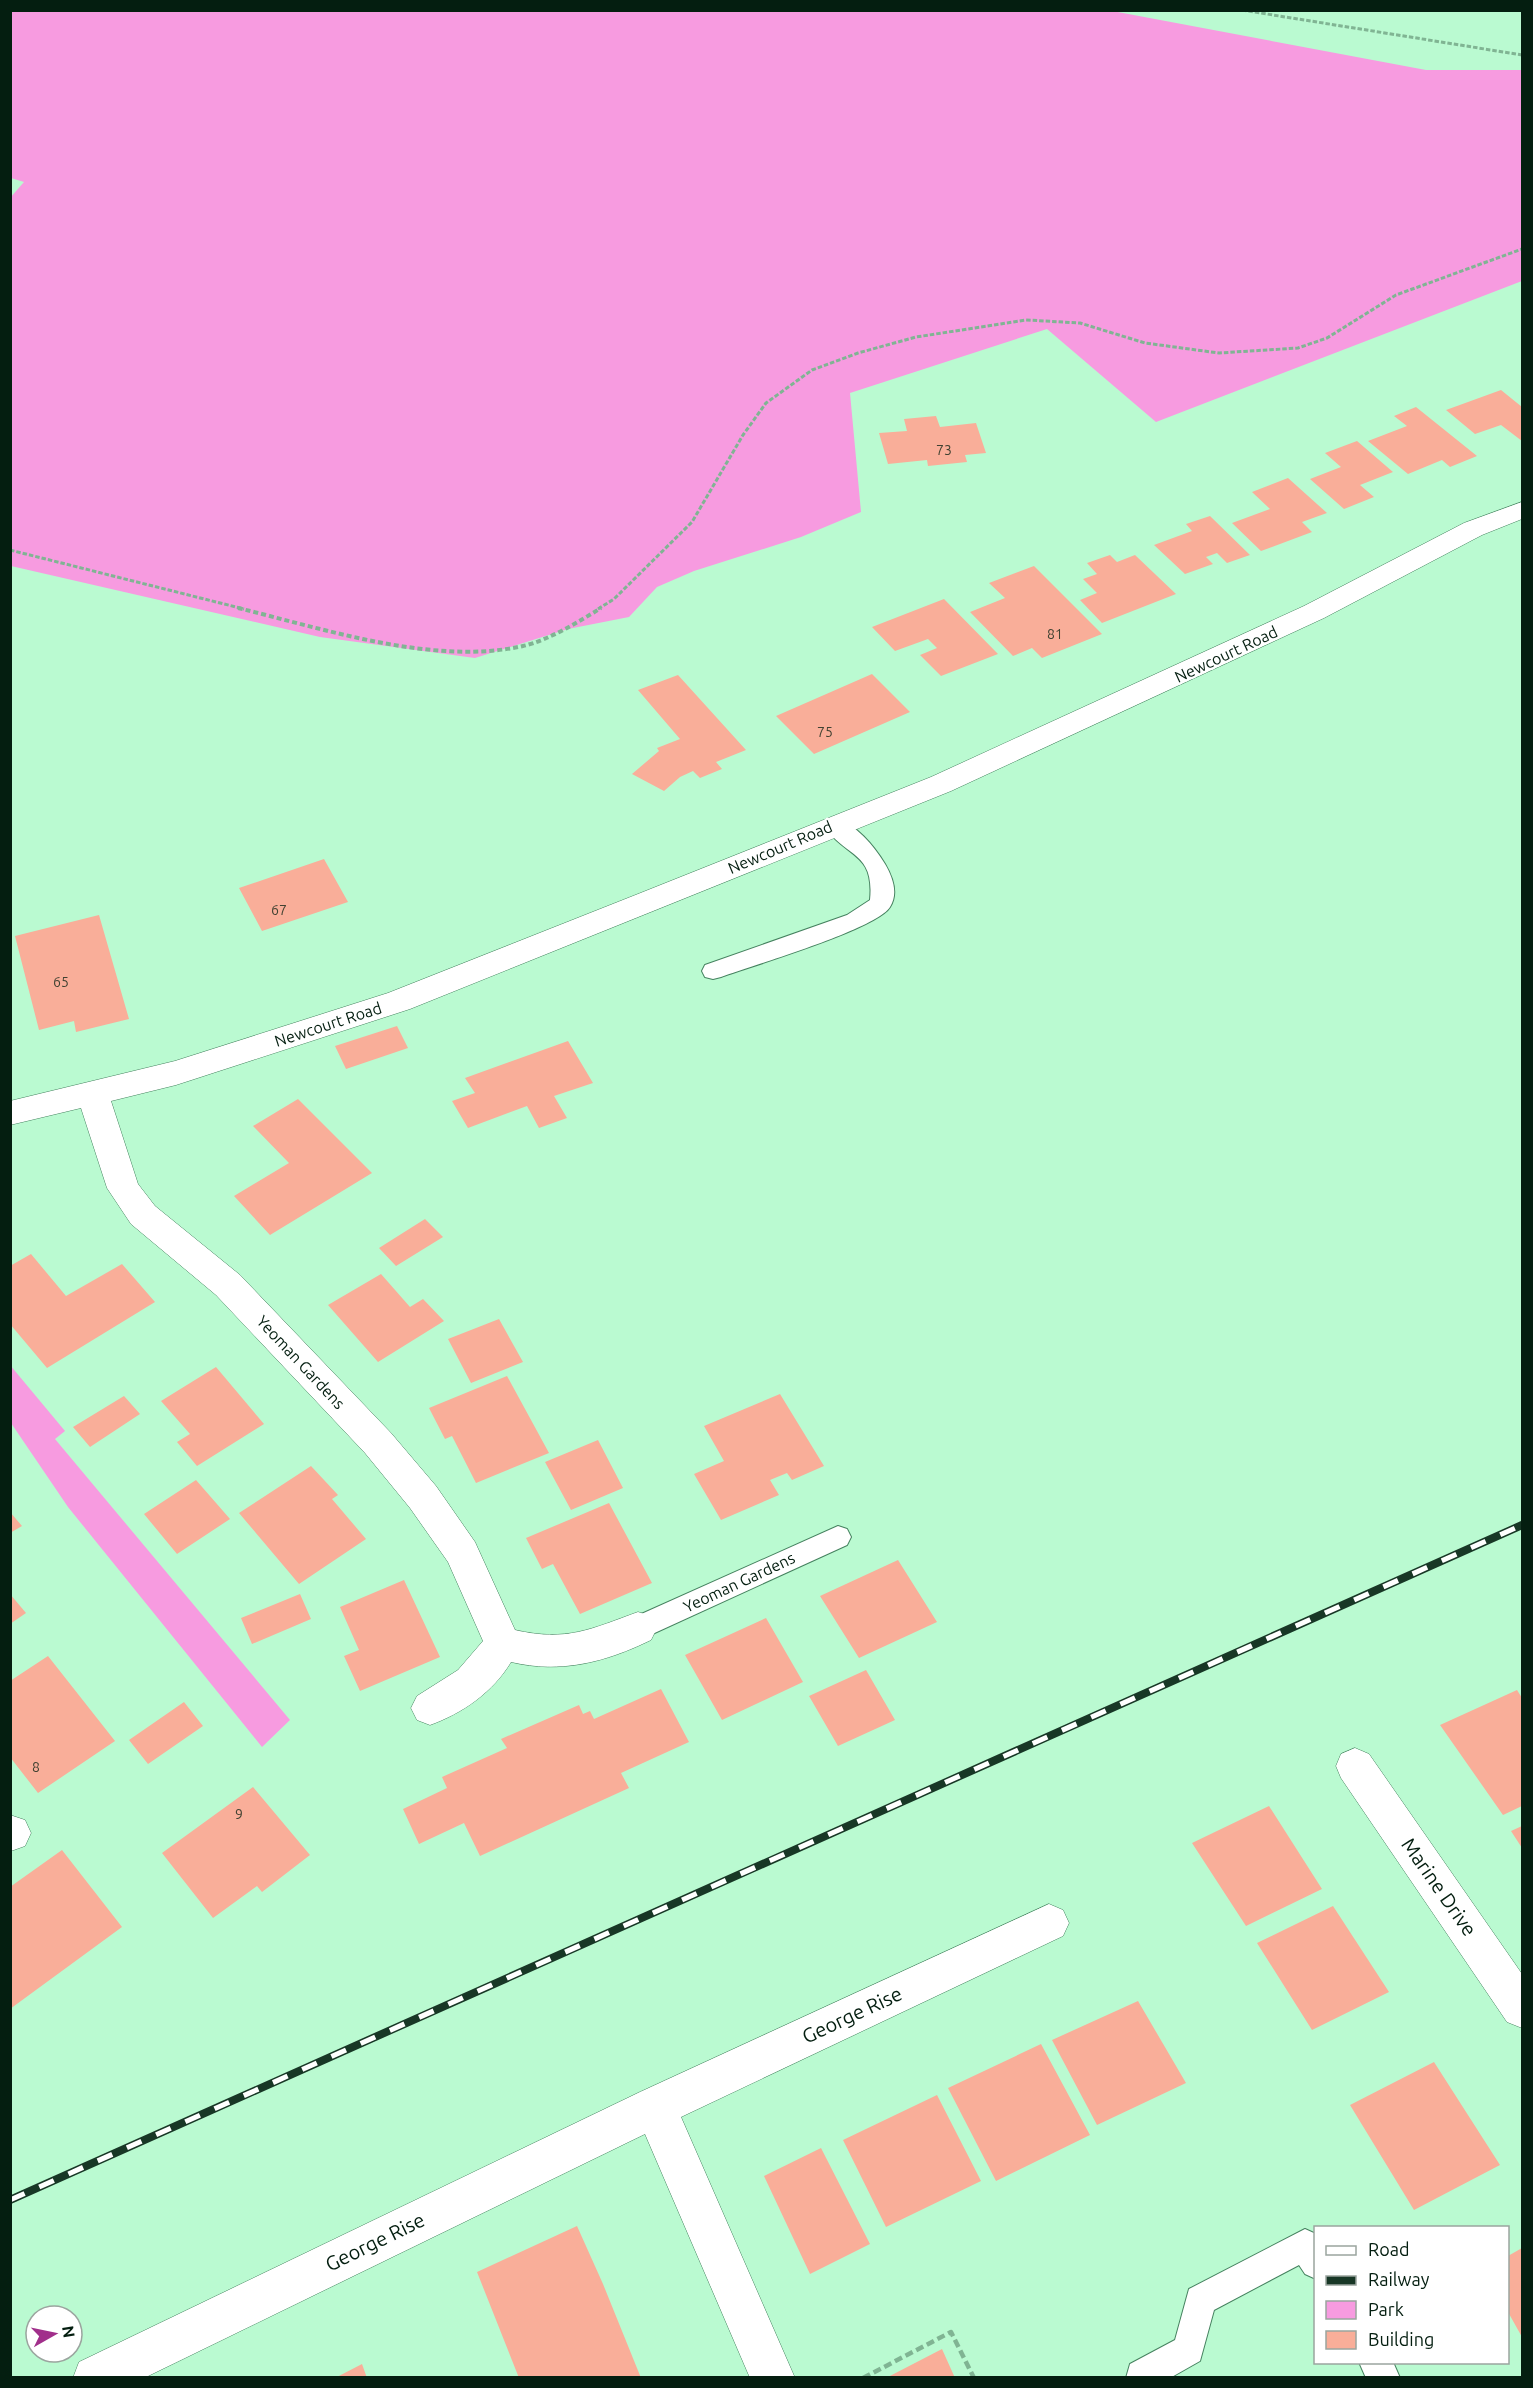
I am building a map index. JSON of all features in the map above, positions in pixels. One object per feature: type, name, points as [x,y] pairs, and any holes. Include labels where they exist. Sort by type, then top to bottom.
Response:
[{"type":"street","name":"Newcourt Road","points":[[10,1113],[176,1073],[399,1001],[649,902],[941,784],[1132,698],[1314,612],[1473,528],[1522,510]]},
{"type":"street","name":"Yeoman Gardens","points":[[92,1094],[105,1127],[123,1188],[143,1215],[228,1285],[378,1443],[423,1497],[462,1553],[502,1642],[528,1650],[572,1652],[621,1638],[638,1629]]},
{"type":"street","points":[[430,1708],[468,1688],[492,1660],[502,1642]]},
{"type":"street","name":"Marine Drive","points":[[1355,1767],[1522,2008]]},
{"type":"street","name":"George Rise","points":[[95,2378],[655,2107],[1049,1923]]},
{"type":"street","points":[[655,2107],[773,2378]]},
{"type":"lane","points":[[713,971],[855,921],[881,904],[883,879],[866,851],[835,825]]},
{"type":"lane","name":"Yeoman Gardens","points":[[638,1629],[838,1537]]},
{"type":"lane","points":[[1141,2375],[1189,2350],[1200,2300],[1305,2245],[1314,2260]]},
{"type":"lane","points":[[1376,2364],[1383,2378]]},
{"type":"path","points":[[1242,10],[1522,55]]},
{"type":"path","points":[[10,550],[371,641],[474,654],[525,646],[578,622],[615,599],[692,522],[743,435],[766,403],[812,370],[858,353],[916,337],[1026,320],[1080,323],[1145,343],[1219,353],[1298,348],[1326,338],[1396,295],[1522,249]]},
{"type":"path","points":[[863,2378],[951,2332],[974,2378]]},
{"type":"green space","points":[[1107,10],[1426,70],[1522,70],[1522,281],[1156,422],[1047,329],[850,393],[861,512],[801,537],[694,571],[657,587],[629,617],[568,629],[475,658],[320,637],[11,566],[10,198],[24,182],[11,178],[11,11]]},
{"type":"green space","points":[[10,1365],[65,1431],[55,1439],[290,1720],[262,1747],[68,1507],[11,1423]]},
{"type":"building","points":[[1501,390],[1522,407],[1522,441],[1501,425],[1475,434],[1446,410]]},
{"type":"building","points":[[1416,407],[1477,456],[1450,467],[1442,460],[1408,474],[1368,441],[1407,426],[1394,416]]},
{"type":"building","points":[[936,416],[940,427],[976,423],[986,453],[965,455],[967,462],[928,466],[927,460],[888,464],[879,433],[907,431],[904,419]]},
{"type":"building","points":[[1357,441],[1393,472],[1360,485],[1374,497],[1344,509],[1310,479],[1341,467],[1325,453]]},
{"type":"building","points":[[1288,478],[1327,513],[1302,522],[1312,532],[1261,551],[1232,523],[1270,509],[1252,492]]},
{"type":"building","points":[[1210,516],[1250,555],[1227,563],[1217,553],[1206,557],[1213,564],[1185,574],[1154,545],[1192,531],[1186,524]]},
{"type":"building","points":[[1110,555],[1117,562],[1135,555],[1176,594],[1102,623],[1080,600],[1097,593],[1083,579],[1097,574],[1087,563]]},
{"type":"building","points":[[1034,566],[1102,634],[1042,658],[1032,648],[1013,656],[970,612],[1005,598],[989,583]]},
{"type":"building","points":[[944,599],[998,654],[941,676],[920,655],[937,648],[928,639],[895,651],[872,627]]},
{"type":"building","points":[[872,674],[910,712],[814,754],[776,716]]},
{"type":"building","points":[[678,675],[746,750],[716,762],[722,769],[700,778],[693,771],[680,777],[664,791],[632,774],[659,751],[657,748],[680,739],[638,690]]},
{"type":"building","points":[[324,859],[348,902],[262,931],[239,888]]},
{"type":"building","points":[[99,915],[129,1019],[76,1032],[74,1021],[39,1030],[15,936]]},
{"type":"building","points":[[397,1026],[408,1048],[346,1069],[335,1046]]},
{"type":"building","points":[[568,1041],[593,1083],[554,1096],[567,1118],[539,1128],[527,1106],[468,1128],[452,1101],[475,1093],[465,1078]]},
{"type":"building","points":[[298,1099],[372,1173],[270,1235],[234,1196],[289,1163],[253,1126]]},
{"type":"building","points":[[425,1219],[443,1237],[396,1266],[379,1248]]},
{"type":"building","points":[[31,1254],[66,1296],[122,1264],[155,1302],[47,1368],[10,1324],[10,1266]]},
{"type":"building","points":[[381,1274],[410,1307],[423,1299],[444,1321],[378,1362],[328,1305]]},
{"type":"building","points":[[499,1319],[523,1362],[471,1383],[448,1339]]},
{"type":"building","points":[[216,1367],[264,1424],[197,1466],[177,1442],[190,1434],[161,1401]]},
{"type":"building","points":[[507,1376],[549,1453],[476,1483],[452,1436],[445,1439],[429,1408]]},
{"type":"building","points":[[780,1394],[824,1466],[792,1480],[787,1473],[770,1480],[779,1495],[721,1520],[694,1474],[724,1461],[704,1426]]},
{"type":"building","points":[[124,1396],[140,1414],[90,1447],[73,1427]]},
{"type":"building","points":[[598,1440],[623,1488],[571,1510],[545,1462]]},
{"type":"building","points":[[311,1466],[338,1495],[332,1499],[366,1539],[299,1584],[239,1513]]},
{"type":"building","points":[[196,1480],[230,1519],[177,1554],[144,1514]]},
{"type":"building","points":[[609,1503],[652,1583],[580,1614],[553,1564],[542,1569],[526,1538]]},
{"type":"building","points":[[10,1512],[22,1526],[10,1533]]},
{"type":"building","points":[[898,1560],[937,1622],[859,1658],[820,1596]]},
{"type":"building","points":[[404,1580],[440,1657],[360,1691],[344,1656],[359,1650],[340,1607]]},
{"type":"building","points":[[10,1594],[26,1613],[10,1624]]},
{"type":"building","points":[[300,1594],[311,1619],[252,1644],[241,1618]]},
{"type":"building","points":[[766,1618],[803,1682],[722,1720],[685,1655]]},
{"type":"building","points":[[48,1656],[115,1741],[38,1793],[10,1757],[10,1681]]},
{"type":"building","points":[[866,1670],[895,1720],[838,1746],[809,1696]]},
{"type":"building","points":[[661,1689],[689,1742],[621,1773],[629,1788],[480,1856],[464,1823],[419,1844],[403,1809],[447,1788],[442,1777],[507,1748],[501,1739],[579,1705],[583,1714],[590,1711],[594,1719]]},
{"type":"building","points":[[1517,1690],[1522,1698],[1522,1806],[1503,1815],[1440,1725]]},
{"type":"building","points":[[184,1702],[203,1726],[148,1764],[129,1740]]},
{"type":"building","points":[[253,1787],[310,1855],[262,1892],[257,1886],[213,1918],[162,1853]]},
{"type":"building","points":[[1269,1806],[1322,1889],[1246,1926],[1192,1843]]},
{"type":"building","points":[[1522,1826],[1522,1848],[1511,1831]]},
{"type":"building","points":[[62,1850],[122,1927],[10,2009],[10,1887]]},
{"type":"building","points":[[1333,1906],[1389,1992],[1312,2030],[1257,1943]]},
{"type":"building","points":[[1138,2001],[1186,2083],[1097,2125],[1052,2040]]},
{"type":"building","points":[[1041,2044],[1090,2135],[996,2181],[948,2088]]},
{"type":"building","points":[[1434,2062],[1500,2165],[1414,2210],[1350,2105]]},
{"type":"building","points":[[937,2095],[981,2181],[886,2227],[843,2140]]},
{"type":"building","points":[[821,2148],[870,2244],[810,2274],[764,2176]]},
{"type":"building","points":[[577,2226],[641,2378],[519,2378],[477,2272]]},
{"type":"building","points":[[1522,2248],[1522,2337],[1509,2314],[1509,2255]]},
{"type":"building","points":[[942,2349],[955,2378],[886,2378]]},
{"type":"building","points":[[362,2364],[367,2378],[335,2378]]},
{"type":"railway","points":[[10,2200],[1522,1525]]}]
